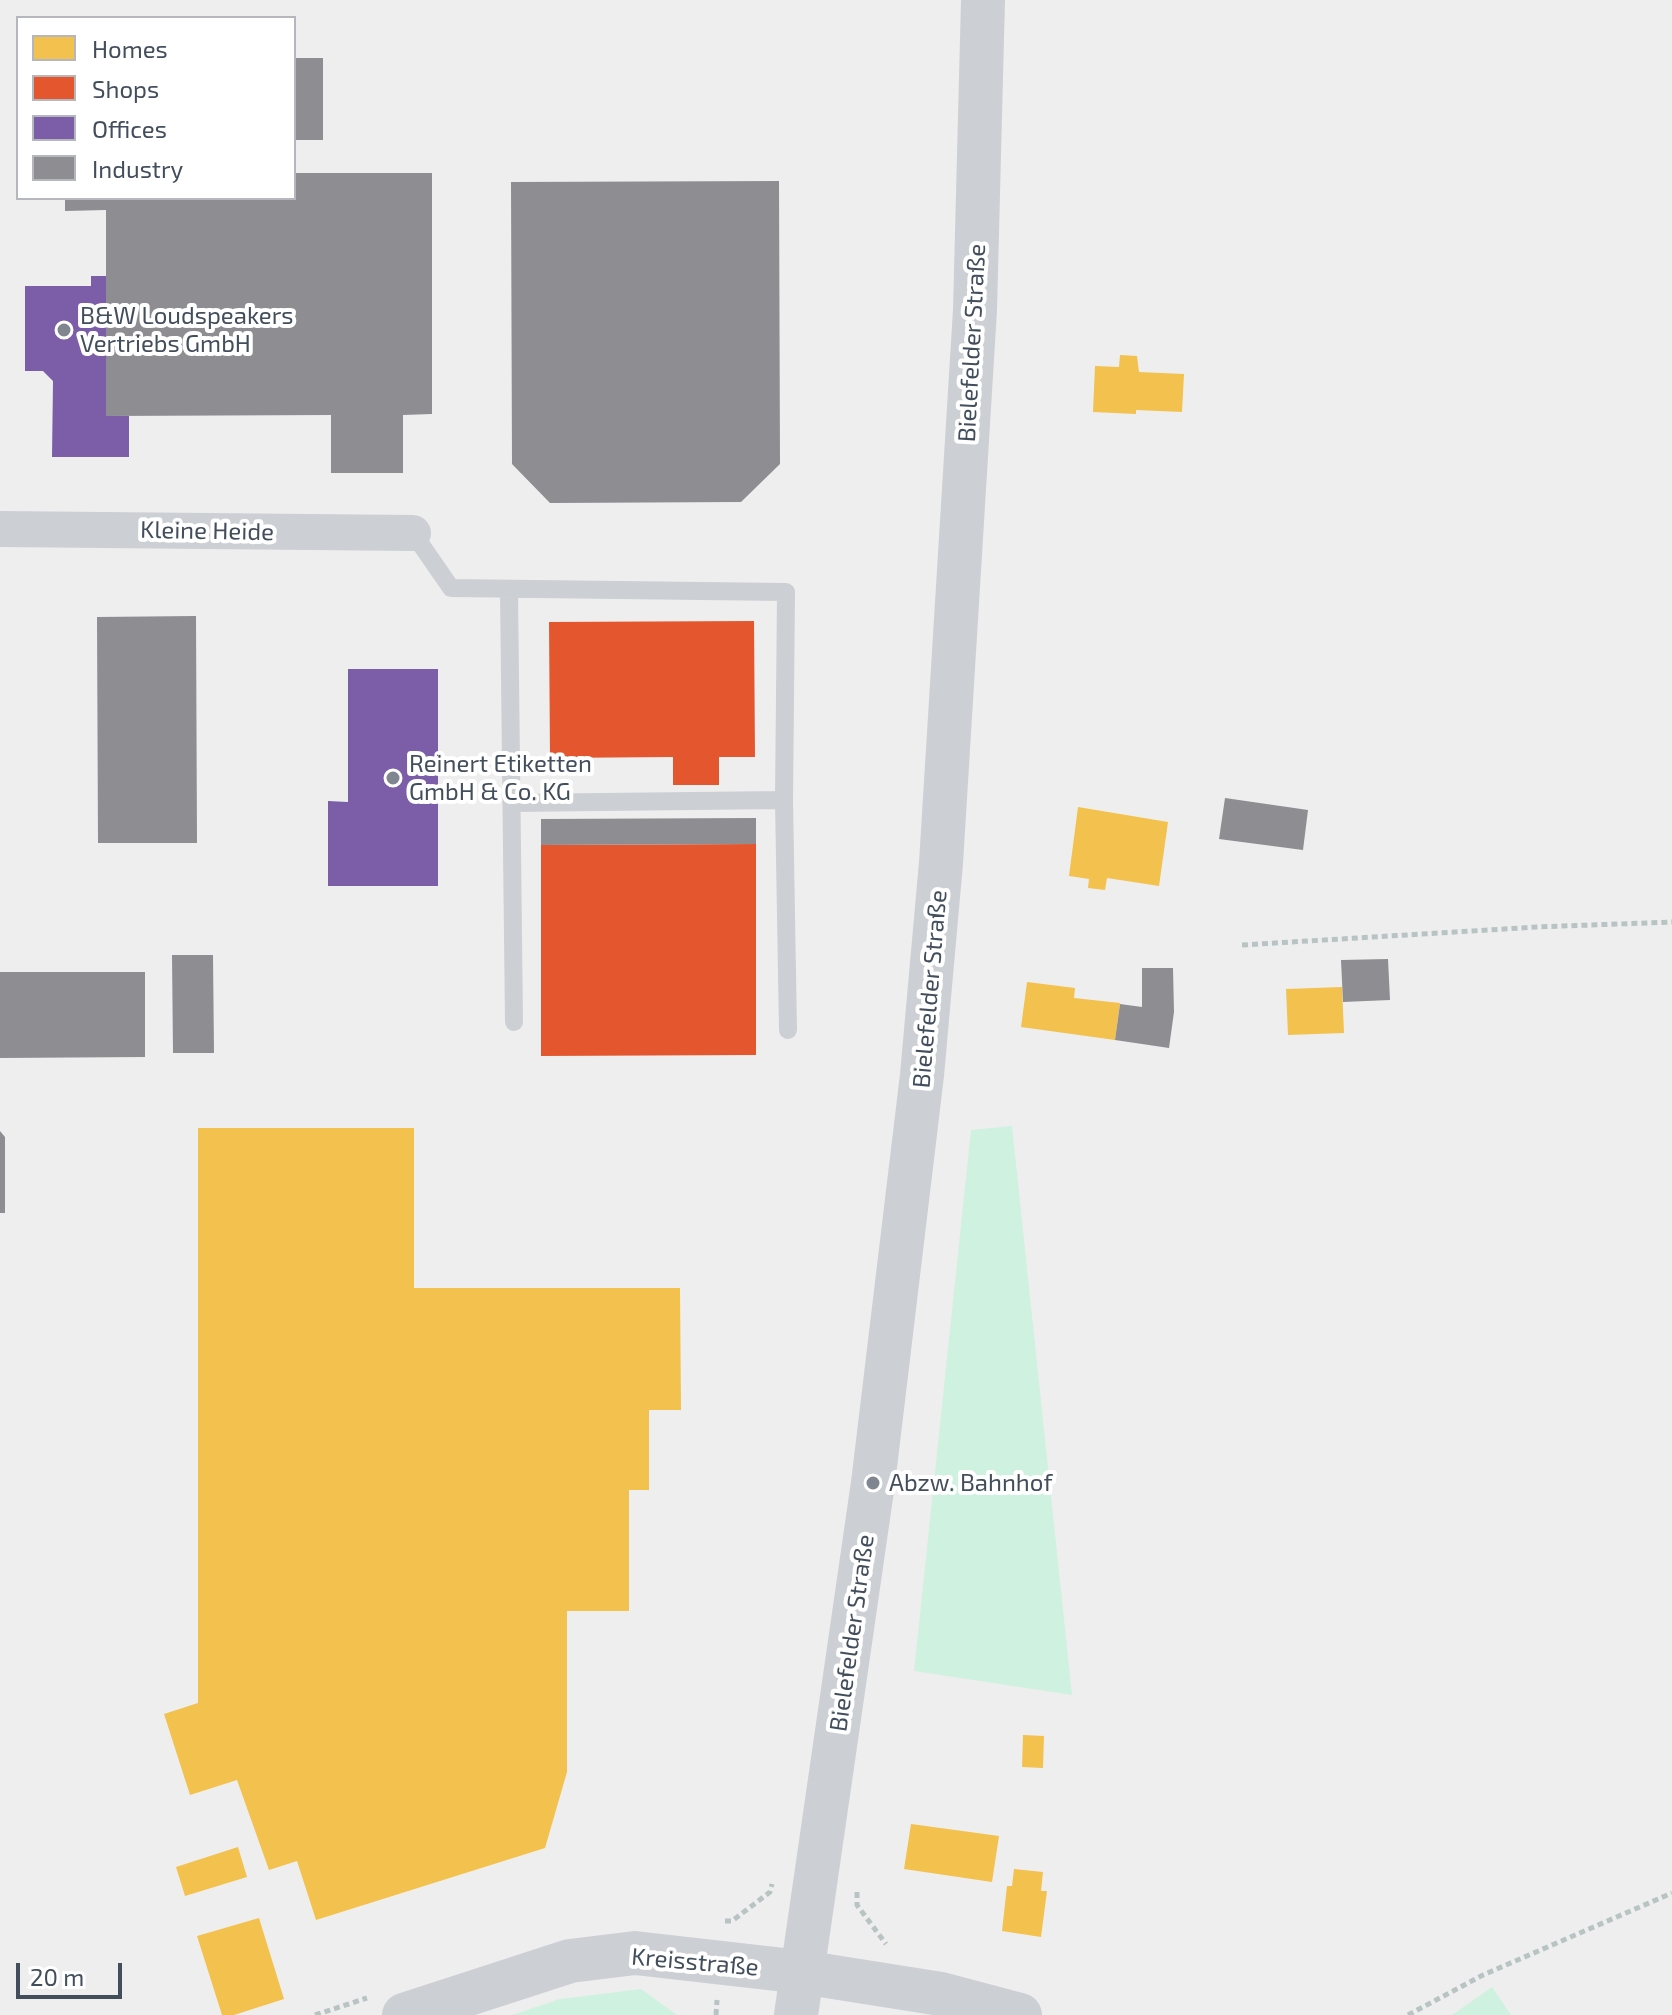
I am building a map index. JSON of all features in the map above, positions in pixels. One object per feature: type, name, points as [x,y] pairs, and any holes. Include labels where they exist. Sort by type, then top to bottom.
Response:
[{"type":"street","name":"Bielefelder Straße","points":[[796,2015],[869,1515],[922,1075],[941,863],[975,310],[983,0]]},
{"type":"street","name":"Kleine Heide","points":[[0,529],[413,533]]},
{"type":"street","name":"Kreisstraße","points":[[404,2015],[570,1961],[635,1953],[802,1972],[941,1994],[1020,2015]]},
{"type":"lane","points":[[413,533],[451,588],[786,592],[784,800],[788,1030]]},
{"type":"lane","points":[[509,590],[514,1022]]},
{"type":"lane","points":[[512,803],[784,800]]},
{"type":"path","points":[[1242,945],[1672,922]]},
{"type":"path","points":[[732,1921],[770,1892]]},
{"type":"path","points":[[1408,2015],[1483,1975],[1672,1893]]},
{"type":"green space","points":[[1012,1126],[1072,1695],[914,1671],[971,1130]]},
{"type":"green space","points":[[1492,1987],[1511,2015],[1452,2015]]},
{"type":"green space","points":[[641,1989],[677,2015],[512,2015],[560,1999]]},
{"type":"building: Homes","points":[[1120,355],[1137,356],[1139,372],[1184,374],[1182,412],[1093,412],[1095,366],[1119,367]]},
{"type":"building: Homes","points":[[1078,807],[1168,822],[1159,886],[1107,878],[1105,890],[1088,888],[1089,879],[1069,876]]},
{"type":"building: Homes","points":[[1027,982],[1075,988],[1074,998],[1120,1003],[1115,1040],[1021,1027]]},
{"type":"building: Homes","points":[[1342,987],[1344,1033],[1288,1035],[1286,989]]},
{"type":"building: Homes","points":[[198,1128],[414,1128],[414,1288],[680,1288],[681,1410],[649,1410],[649,1490],[629,1490],[629,1611],[567,1611],[567,1772],[545,1848],[316,1920],[297,1861],[269,1870],[237,1780],[190,1795],[164,1714],[198,1703]]},
{"type":"building: Homes","points":[[1023,1735],[1044,1736],[1043,1768],[1022,1767]]},
{"type":"building: Homes","points":[[911,1824],[999,1836],[992,1882],[904,1869]]},
{"type":"building: Homes","points":[[238,1847],[247,1877],[185,1896],[176,1867]]},
{"type":"building: Homes","points":[[1014,1869],[1043,1872],[1041,1891],[1047,1891],[1041,1937],[1002,1931],[1007,1886],[1012,1886]]},
{"type":"building: Homes","points":[[259,1918],[284,1999],[234,2015],[222,2015],[197,1936]]},
{"type":"building: Shops","points":[[754,621],[755,757],[719,757],[719,785],[673,785],[673,757],[550,758],[549,622]]},
{"type":"building: Shops","points":[[756,844],[756,1055],[541,1056],[541,845]]},
{"type":"building: Offices","points":[[91,276],[106,276],[106,416],[129,416],[129,457],[52,457],[53,381],[43,371],[25,371],[25,286],[91,286]]},
{"type":"building: Offices","points":[[348,669],[438,669],[438,886],[328,886],[328,801],[348,802]]},
{"type":"building: Industry","points":[[296,58],[323,58],[323,140],[296,140]]},
{"type":"building: Industry","points":[[296,173],[432,173],[432,414],[403,415],[403,473],[331,473],[331,415],[106,416],[106,210],[65,211],[65,200],[296,200]]},
{"type":"building: Industry","points":[[779,181],[780,464],[741,502],[550,503],[512,464],[511,182]]},
{"type":"building: Industry","points":[[196,616],[197,843],[98,843],[97,617]]},
{"type":"building: Industry","points":[[1225,798],[1308,810],[1303,850],[1219,839]]},
{"type":"building: Industry","points":[[756,818],[756,844],[541,845],[541,819]]},
{"type":"building: Industry","points":[[172,955],[213,955],[214,1053],[173,1053]]},
{"type":"building: Industry","points":[[1388,959],[1390,1000],[1343,1002],[1341,960]]},
{"type":"building: Industry","points":[[1142,968],[1173,968],[1174,1012],[1169,1048],[1115,1040],[1120,1004],[1142,1007]]},
{"type":"building: Industry","points":[[0,972],[145,972],[145,1057],[0,1058]]},
{"type":"building: Industry","points":[[0,1131],[5,1137],[5,1213],[0,1213]]},
{"type":"place","name":"B&W Loudspeakers Vertriebs GmbH","points":[[64,330]]},
{"type":"place","name":"Reinert Etiketten GmbH & Co. KG","points":[[393,778]]},
{"type":"place","name":"Abzw. Bahnhof","points":[[873,1483]]}]
